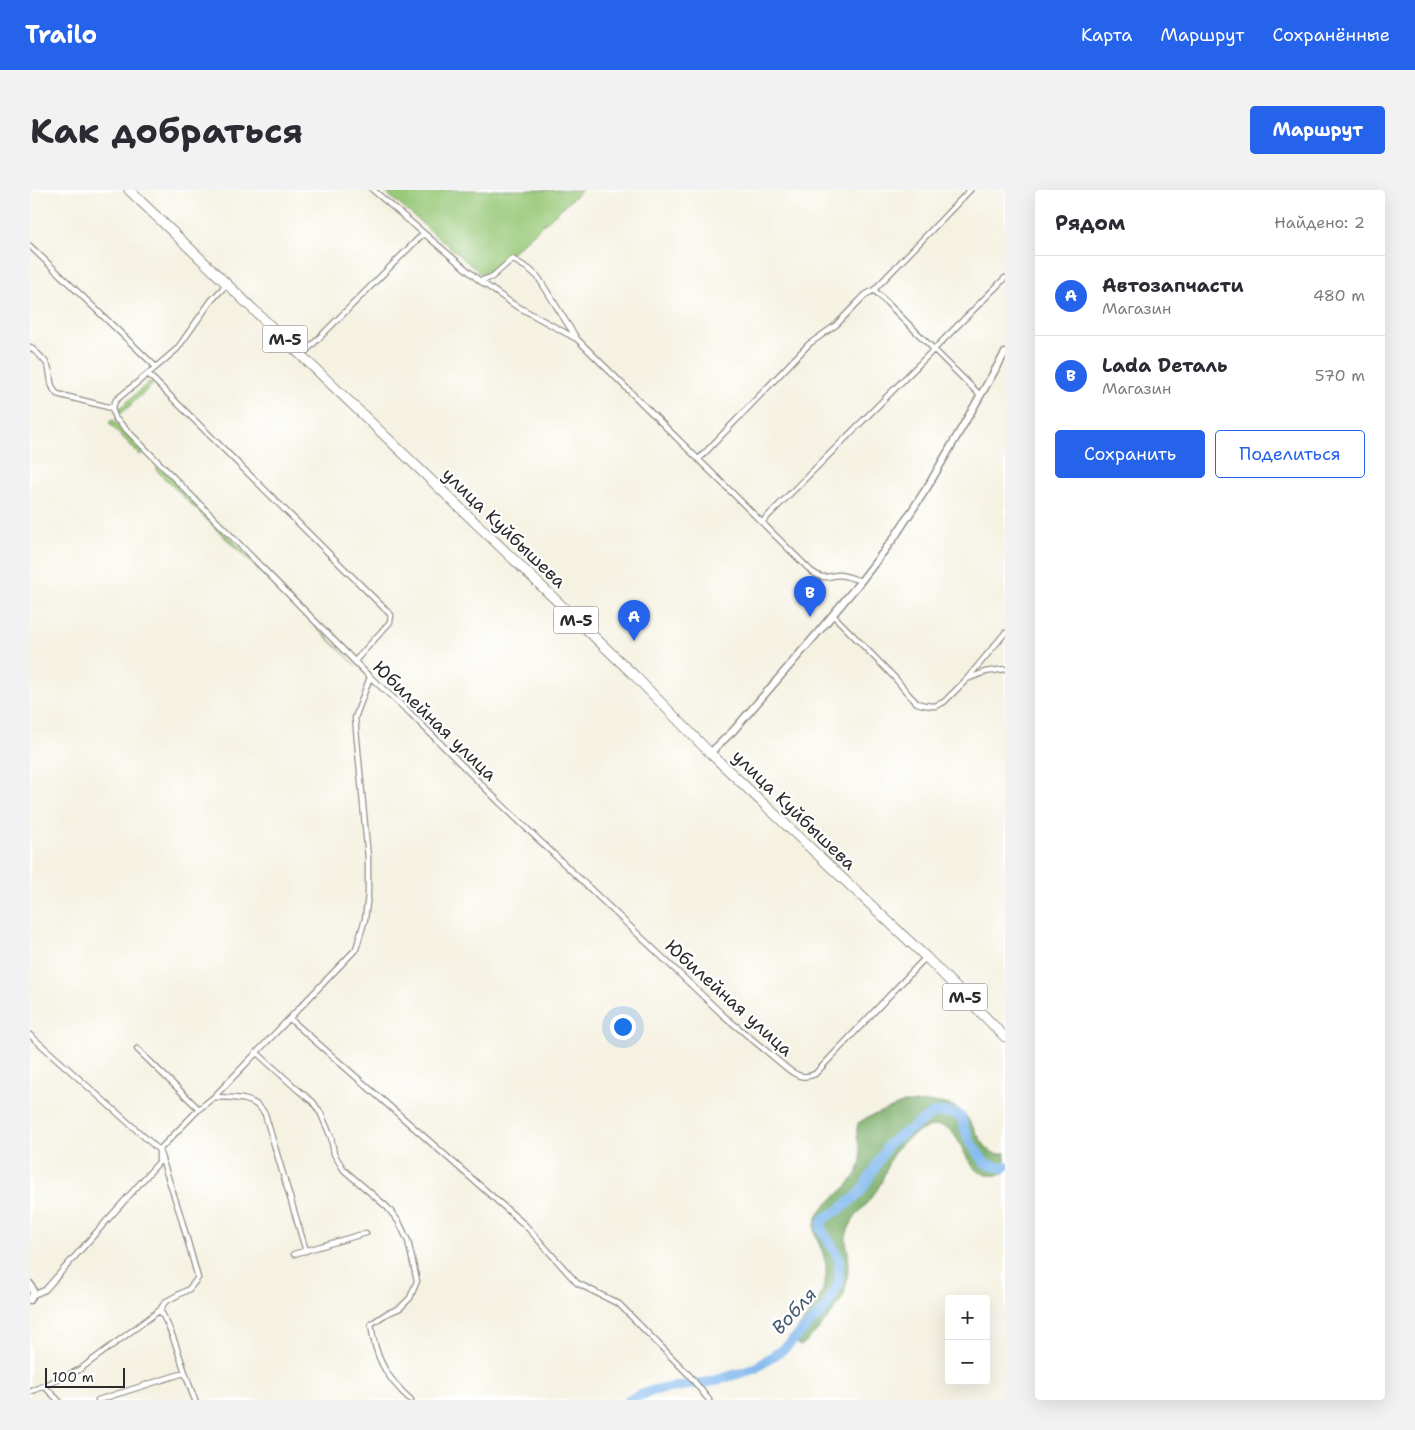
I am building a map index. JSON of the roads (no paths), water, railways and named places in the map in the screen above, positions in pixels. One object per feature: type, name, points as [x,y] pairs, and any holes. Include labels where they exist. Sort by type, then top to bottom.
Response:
[{"type":"highway","name":"улица Куйбышева","points":[[129,190],[635,676],[710,753],[926,957],[1005,1037]]},
{"type":"street","points":[[373,190],[480,281],[513,304],[576,339]]},
{"type":"street","points":[[699,459],[810,344],[836,325],[865,295],[874,290],[970,190]]},
{"type":"street","points":[[302,355],[423,234]]},
{"type":"street","points":[[30,246],[156,367]]},
{"type":"street","points":[[480,281],[492,277],[512,259],[529,268],[538,277],[576,339],[811,571],[818,576],[827,578],[837,575],[861,581]]},
{"type":"street","points":[[762,522],[1005,278]]},
{"type":"street","points":[[30,347],[48,366],[52,387],[57,394],[112,408],[116,400],[176,348],[226,285]]},
{"type":"street","points":[[874,290],[980,395]]},
{"type":"street","points":[[710,753],[732,731],[833,615],[894,538],[928,486],[1005,353]]},
{"type":"street","points":[[148,374],[391,615],[390,622],[385,629],[355,661]]},
{"type":"street","name":"Юбилейная улица","points":[[112,408],[115,418],[370,678],[410,713],[500,803],[724,1016],[799,1077],[815,1074],[926,957]]},
{"type":"street","points":[[833,615],[917,703],[935,706],[944,702],[966,680],[1005,633]]},
{"type":"street","points":[[966,680],[985,672],[1005,669]]},
{"type":"street","points":[[32,1298],[46,1290],[159,1162],[159,1150],[199,1109],[214,1097],[356,949],[365,919],[368,895],[368,858],[355,718],[370,678]]},
{"type":"street","points":[[290,1019],[526,1226],[577,1283],[619,1304],[689,1375],[709,1400]]},
{"type":"street","points":[[30,1036],[159,1150],[198,1278],[188,1289],[165,1302],[160,1310],[79,1370],[45,1387],[30,1392]]},
{"type":"street","points":[[137,1049],[199,1109]]},
{"type":"street","points":[[256,1052],[313,1102],[321,1114],[331,1137],[334,1154],[344,1170],[387,1207],[399,1222],[408,1241],[417,1281],[410,1298],[400,1308],[386,1314],[371,1324],[373,1343],[383,1367],[397,1388],[411,1400]]},
{"type":"street","points":[[214,1097],[249,1101],[262,1108],[306,1251]]},
{"type":"street","points":[[294,1254],[366,1233]]},
{"type":"street","points":[[30,1284],[33,1290],[32,1298]]},
{"type":"street","points":[[160,1310],[167,1322],[195,1400]]},
{"type":"street","points":[[98,1400],[184,1373]]},
{"type":"street","points":[[45,1387],[58,1400]]},
{"type":"waterway","name":"Вобля","points":[[629,1400],[654,1390],[710,1382],[754,1369],[785,1348],[826,1308],[839,1282],[839,1258],[821,1229],[823,1219],[839,1210],[860,1193],[889,1143],[934,1113],[949,1112],[960,1116],[969,1140],[985,1163],[1002,1168],[1005,1166]]},
{"type":"place","name":"Lada Dеталь","points":[[810,617]]},
{"type":"place","name":"Автозапчасти","points":[[634,641]]}]
